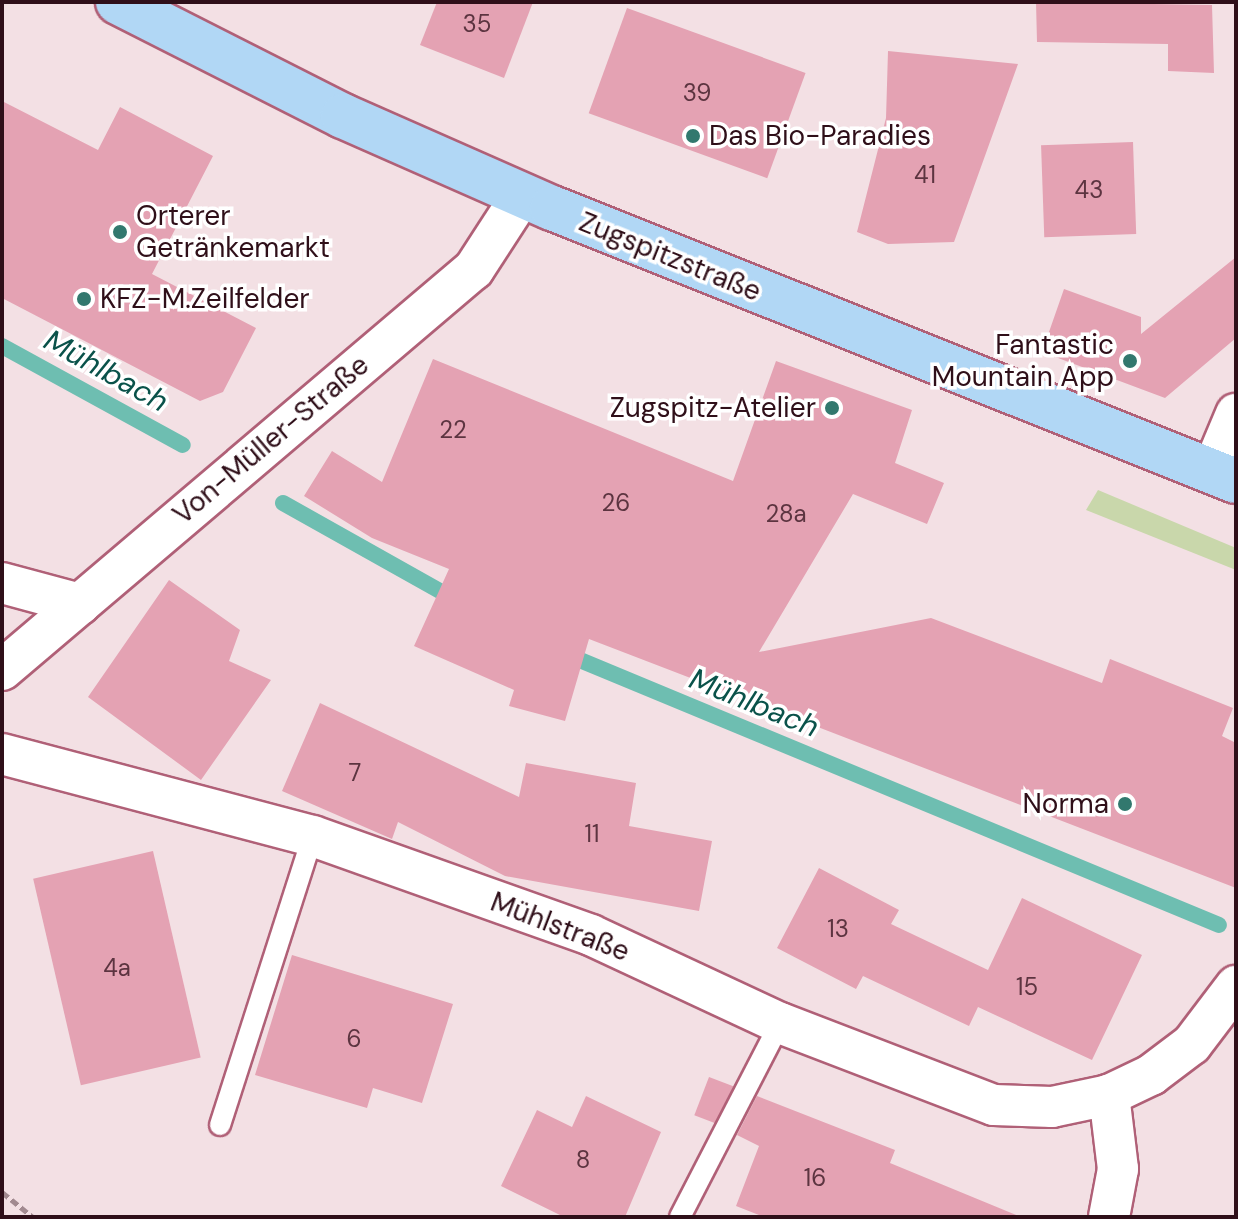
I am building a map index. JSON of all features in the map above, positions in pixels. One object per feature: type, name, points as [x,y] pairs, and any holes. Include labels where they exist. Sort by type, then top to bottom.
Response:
[{"type":"main road","name":"Zugspitzstraße","points":[[118,2],[343,116],[522,195],[1224,476]]},
{"type":"street","name":"Von-Müller-Straße","points":[[2,670],[474,269],[522,195]]},
{"type":"street","points":[[1224,476],[1236,414]]},
{"type":"street","points":[[2,583],[80,604]]},
{"type":"street","name":"Mühlstraße","points":[[2,754],[313,836],[591,935],[780,1023],[994,1105],[1052,1107],[1109,1095],[1192,1044],[1236,986]]},
{"type":"street","points":[[1109,1095],[1118,1169],[1109,1217]]},
{"type":"lane","points":[[220,1125],[313,836]]},
{"type":"lane","points":[[680,1217],[780,1023]]},
{"type":"path","points":[[2,1192],[33,1217]]},
{"type":"green space","points":[[1098,490],[1236,548],[1236,570],[1086,510]]},
{"type":"building","points":[[437,2],[533,2],[504,78],[420,45]]},
{"type":"building","points":[[1036,2],[1212,5],[1214,73],[1168,71],[1168,44],[1037,42]]},
{"type":"building","points":[[627,8],[806,73],[767,178],[589,113]]},
{"type":"building","points":[[888,51],[1018,64],[954,242],[888,244],[857,232],[886,118]]},
{"type":"building","name":"Orterer Getränkemarkt","points":[[2,101],[98,150],[120,107],[213,156],[152,274],[256,328],[223,392],[200,401],[2,298]]},
{"type":"building","points":[[1133,142],[1136,234],[1044,237],[1041,145]]},
{"type":"building","points":[[1236,257],[1236,338],[1165,398],[1042,352],[1064,289],[1141,317],[1141,334]]},
{"type":"building","points":[[433,359],[733,481],[776,361],[912,410],[895,463],[944,483],[927,524],[853,494],[759,652],[931,618],[1102,683],[1110,659],[1233,708],[1222,736],[1236,743],[1236,888],[589,639],[565,721],[509,706],[514,690],[414,646],[449,569],[372,538],[304,496],[332,451],[382,482]]},
{"type":"building","points":[[169,580],[240,630],[229,661],[271,680],[201,780],[88,697]]},
{"type":"building","points":[[320,703],[519,797],[526,763],[636,783],[629,826],[712,841],[699,911],[505,876],[398,822],[392,839],[282,791]]},
{"type":"building","points":[[153,851],[201,1058],[81,1085],[33,879]]},
{"type":"building","points":[[819,868],[899,910],[891,924],[988,970],[1022,898],[1142,955],[1092,1060],[978,1007],[969,1026],[863,976],[856,989],[777,948]]},
{"type":"building","points":[[292,955],[453,1004],[422,1103],[373,1088],[367,1108],[255,1075]]},
{"type":"building","points":[[709,1077],[733,1086],[719,1125],[694,1115]]},
{"type":"building","points":[[586,1096],[661,1132],[625,1217],[564,1217],[501,1186],[537,1110],[572,1127]]},
{"type":"building","points":[[757,1096],[895,1150],[890,1163],[1021,1217],[764,1217],[736,1206],[759,1146],[737,1135]]},
{"type":"waterway","name":"Mühlbach","points":[[2,346],[183,445]]},
{"type":"waterway","name":"Mühlbach","points":[[283,503],[456,600]]},
{"type":"waterway","name":"Mühlbach","points":[[563,653],[1219,925]]},
{"type":"place","name":"Das Bio-Paradies","points":[[693,136]]},
{"type":"place","name":"Orterer Getränkemarkt","points":[[120,232]]},
{"type":"place","name":"KFZ-M.Zeilfelder","points":[[84,299]]},
{"type":"place","name":"Fantastic Mountain App","points":[[1130,361]]},
{"type":"place","name":"Zugspitz-Atelier","points":[[832,408]]},
{"type":"place","name":"Norma","points":[[1125,804]]}]
